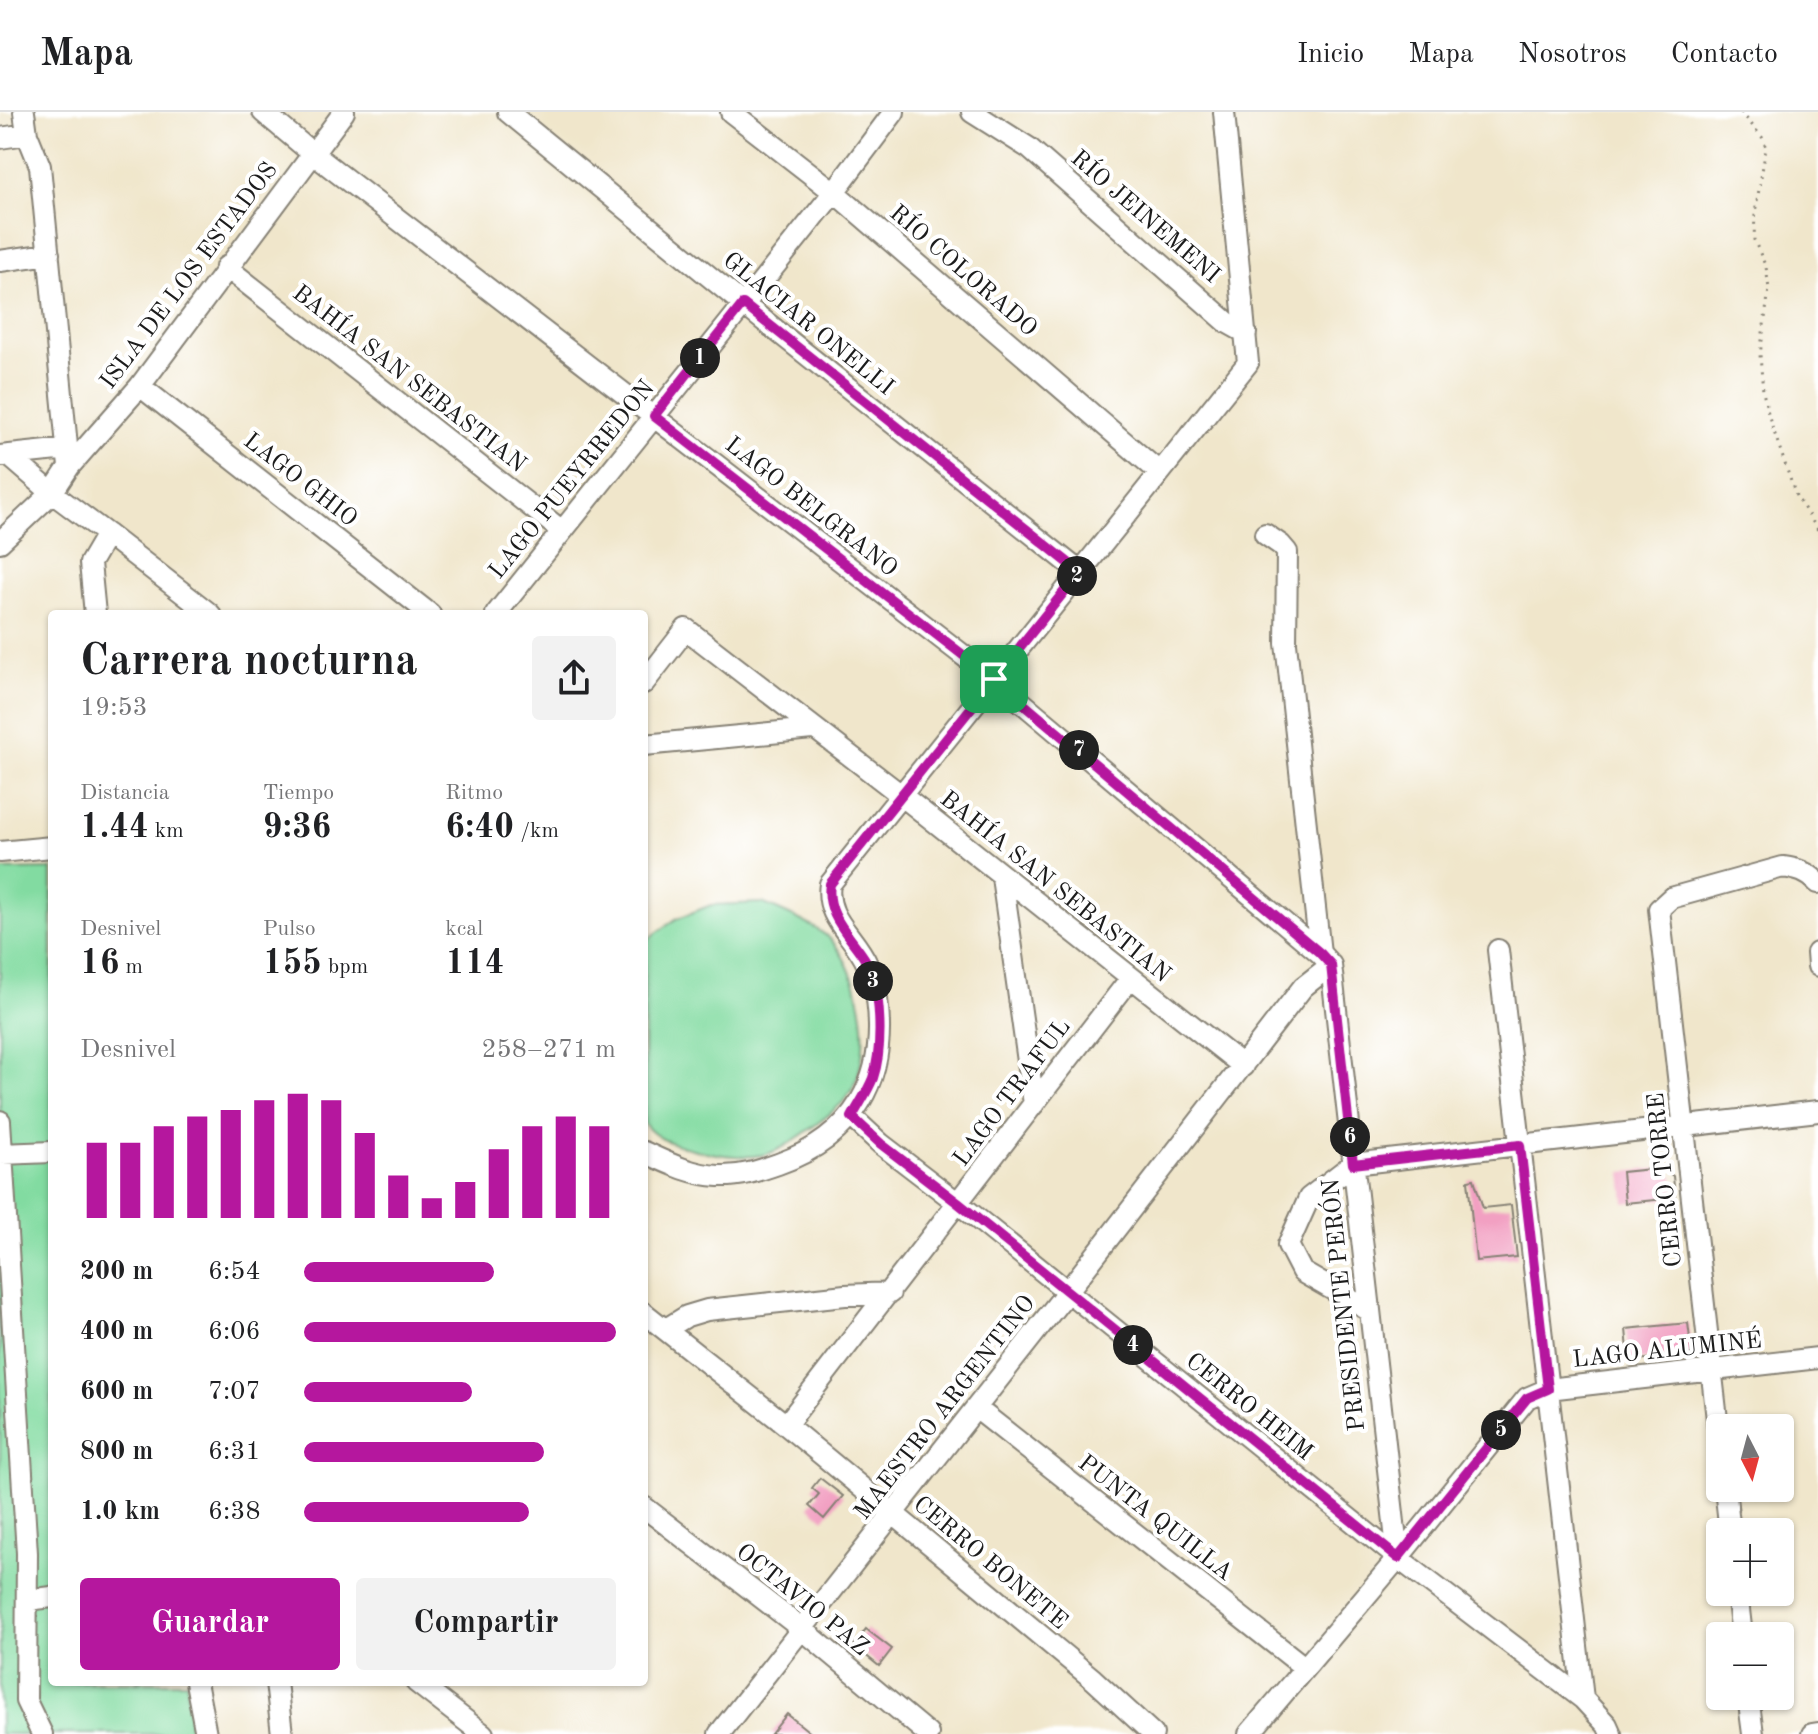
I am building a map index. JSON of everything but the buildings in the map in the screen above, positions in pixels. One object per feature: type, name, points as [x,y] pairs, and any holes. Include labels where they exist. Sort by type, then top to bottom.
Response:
[{"type":"street","points":[[4,455],[68,458],[40,166],[27,134],[24,112]]},
{"type":"street","name":"LAGO BELGRANO","points":[[263,112],[994,679],[1325,959]]},
{"type":"street","name":"ISLA DE LOS ESTADOS","points":[[0,542],[52,493],[68,458],[140,386],[344,112]]},
{"type":"street","name":"GLACIAR ONELLI","points":[[508,112],[1080,572]]},
{"type":"street","name":"RÍO COLORADO","points":[[731,112],[834,192],[1159,472]]},
{"type":"street","name":"LAGO PUEYRREDON","points":[[499,610],[834,192],[894,112]]},
{"type":"street","name":"RÍO JEINEMENI","points":[[972,112],[1029,148],[1228,323],[1246,333]]},
{"type":"street","points":[[648,1154],[688,1171],[719,1176],[750,1174],[817,1146],[852,1117],[873,1077],[879,1041],[877,997],[867,963],[832,911],[828,896],[830,884],[1248,363],[1224,112]]},
{"type":"street","points":[[0,138],[27,134]]},
{"type":"street","points":[[0,261],[49,254]]},
{"type":"street","name":"BAHÍA SAN SEBASTIAN","points":[[226,267],[562,531]]},
{"type":"street","name":"LAGO GHIO","points":[[140,386],[425,610]]},
{"type":"street","points":[[4,455],[205,610]]},
{"type":"street","points":[[95,610],[90,563],[107,534]]},
{"type":"street","name":"PRESIDENTE PERÓN","points":[[1265,534],[1287,552],[1286,643],[1353,1164],[1398,1558]]},
{"type":"street","name":"BAHÍA SAN SEBASTIAN","points":[[648,678],[686,629],[1243,1066]]},
{"type":"street","points":[[648,745],[812,729]]},
{"type":"street","points":[[0,852],[48,847]]},
{"type":"street","name":"CERRO TORRE","points":[[1716,1414],[1659,909],[1671,898],[1783,867],[1799,869],[1815,880]]},
{"type":"street","points":[[1002,877],[1034,1104]]},
{"type":"street","points":[[1498,950],[1583,1699]]},
{"type":"street","name":"MAESTRO ARGENTINO","points":[[719,1734],[1325,959]]},
{"type":"street","name":"LAGO TRAFUL","points":[[786,1425],[1130,979]]},
{"type":"street","points":[[1370,1311],[1302,1272],[1288,1245],[1309,1198],[1353,1164],[1818,1111]]},
{"type":"street","name":"CERRO HEIM","points":[[852,1117],[881,1144],[1398,1558],[1583,1699],[1607,1725],[1611,1734]]},
{"type":"street","points":[[0,1121],[28,1600],[24,1675],[26,1701],[42,1734]]},
{"type":"street","points":[[1,1154],[48,1152]]},
{"type":"street","points":[[666,1329],[687,1316],[707,1310],[890,1293]]},
{"type":"street","name":"CERRO BONETE","points":[[648,1316],[786,1425],[1093,1679],[1153,1734]]},
{"type":"street","name":"LAGO ALUMINÉ","points":[[1249,1734],[1398,1558],[1527,1398],[1548,1389],[1818,1358]]},
{"type":"street","name":"PUNTA QUILLA","points":[[976,1408],[1304,1667]]},
{"type":"street","name":"OCTAVIO PAZ","points":[[648,1510],[802,1629],[928,1734]]},
{"type":"street","points":[[28,1600],[48,1598]]},
{"type":"street","points":[[197,1686],[206,1734]]},
{"type":"street","points":[[276,1686],[282,1734]]},
{"type":"street","points":[[421,1686],[479,1733]]},
{"type":"street","points":[[1750,1710],[1753,1734]]},
{"type":"street","points":[[1812,1734],[1818,1733]]},
{"type":"path","points":[[1741,112],[1762,137],[1766,148],[1755,213],[1754,240],[1766,267],[1769,289],[1760,355],[1763,392],[1796,496],[1818,530]]},
{"type":"green space","points":[[48,869],[48,1686],[187,1686],[190,1734],[0,1734],[0,870]]},
{"type":"green space","points":[[762,903],[819,931],[832,941],[843,957],[858,995],[862,1017],[862,1059],[857,1079],[848,1096],[814,1126],[766,1154],[725,1155],[696,1150],[660,1138],[648,1128],[648,939],[676,919],[711,905]]},
{"type":"route","points":[[994,679],[654,416],[743,304],[1080,572],[1037,626],[994,679],[830,884],[828,896],[832,911],[867,963],[877,997],[879,1041],[873,1077],[852,1117],[881,1144],[1398,1558],[1527,1398],[1548,1389],[1520,1145],[1353,1164],[1331,965],[994,679]]}]
